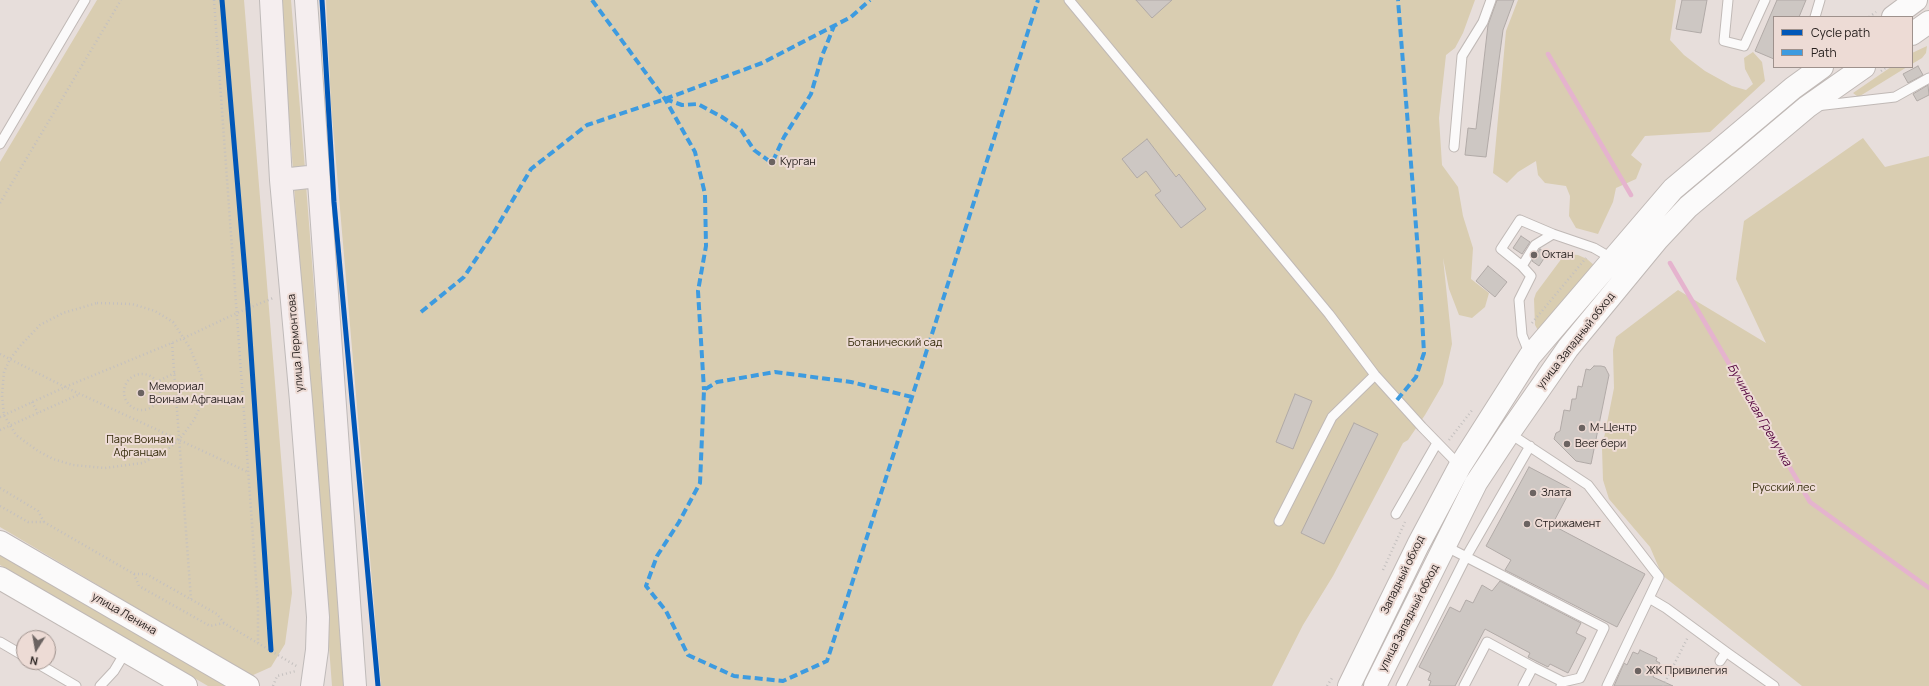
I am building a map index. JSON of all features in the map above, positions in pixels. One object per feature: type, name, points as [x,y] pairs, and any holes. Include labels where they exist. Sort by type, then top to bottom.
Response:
[{"type":"main road","name":"улица Лермонтова","points":[[271,0],[281,180],[318,617],[312,686]]},
{"type":"main road","points":[[306,0],[355,686]]},
{"type":"main road","points":[[1894,16],[1916,0]]},
{"type":"main road","name":"улица Западный обход","points":[[1460,466],[1530,356],[1673,189],[1793,88],[1821,68]]},
{"type":"main road","name":"улица Западный обход","points":[[1375,686],[1476,483],[1568,348],[1667,229],[1714,183],[1807,107],[1870,71]]},
{"type":"main road","points":[[281,180],[318,176]]},
{"type":"main road","name":"Западный обход","points":[[1349,686],[1418,545],[1460,466]]},
{"type":"main road","name":"улица Ленина","points":[[0,542],[248,686]]},
{"type":"main road","points":[[0,578],[186,686]]},
{"type":"lane","points":[[0,144],[85,0]]},
{"type":"lane","points":[[1070,0],[1329,314],[1376,375],[1437,443],[1460,466]]},
{"type":"lane","points":[[1454,147],[1462,56],[1483,22],[1491,0]]},
{"type":"lane","points":[[1728,0],[1724,41],[1744,46],[1765,0]]},
{"type":"lane","points":[[1815,16],[1820,0]]},
{"type":"lane","points":[[1807,107],[1895,98],[1929,78]]},
{"type":"lane","points":[[1530,356],[1522,335],[1519,300],[1530,276],[1522,266],[1501,249],[1520,220],[1553,234],[1594,248],[1613,259]]},
{"type":"lane","points":[[1522,266],[1535,245],[1553,234]]},
{"type":"lane","points":[[1279,521],[1332,417],[1376,375]]},
{"type":"lane","points":[[1509,433],[1588,485],[1659,577],[1607,686]]},
{"type":"lane","points":[[1396,514],[1437,443]]},
{"type":"lane","points":[[1401,686],[1466,557],[1530,446]]},
{"type":"lane","points":[[1445,546],[1604,628],[1580,678],[1562,684],[1487,642],[1464,686]]},
{"type":"lane","points":[[1649,598],[1774,686]]},
{"type":"lane","points":[[0,642],[16,651]]},
{"type":"lane","points":[[100,686],[114,671],[126,650]]},
{"type":"lane","points":[[1720,661],[1726,652]]},
{"type":"lane","points":[[1524,686],[1533,667]]},
{"type":"lane","points":[[49,670],[76,686]]},
{"type":"path","points":[[0,203],[121,0]]},
{"type":"path","points":[[214,0],[258,606],[258,643]]},
{"type":"path","points":[[1870,71],[1883,68]]},
{"type":"path","points":[[0,417],[66,387],[172,344],[237,312],[273,298]]},
{"type":"path","points":[[247,300],[248,316]]},
{"type":"path","points":[[97,302],[132,304],[155,311],[173,322],[184,338],[196,361],[202,377],[200,407],[179,440],[163,453],[142,463],[105,468],[73,465],[53,459],[38,451],[16,434],[4,415],[2,395],[4,372],[10,359],[40,325],[63,313],[97,302]]},
{"type":"path","points":[[172,344],[191,600]]},
{"type":"path","points":[[0,354],[80,394],[248,472]]},
{"type":"path","points":[[156,382],[175,373]]},
{"type":"path","points":[[139,374],[146,375],[152,377],[156,382],[159,389],[159,396],[156,403],[150,407],[144,410],[136,409],[126,400],[124,394],[125,387],[133,377],[139,374]]},
{"type":"path","points":[[0,430],[80,394]]},
{"type":"path","points":[[32,402],[38,412]]},
{"type":"path","points":[[0,488],[38,510],[44,522]]},
{"type":"path","points":[[0,506],[28,522],[44,522],[134,574],[146,574],[216,614],[224,623],[302,670],[277,676],[273,686]]},
{"type":"path","points":[[364,506],[380,686]]},
{"type":"path","points":[[134,574],[139,586],[210,626],[224,623]]},
{"type":"path","points":[[1664,686],[1693,628]]},
{"type":"path","points":[[270,642],[271,650]]},
{"type":"green space","name":"Парк Воинам Афганцам","points":[[97,0],[244,0],[292,593],[285,644],[271,667],[251,676],[0,527],[0,162]]},
{"type":"green space","points":[[280,0],[291,0],[305,169],[293,170]]},
{"type":"green space","name":"Ботанический сад","points":[[326,0],[1475,0],[1463,33],[1455,48],[1446,55],[1439,118],[1442,165],[1458,187],[1463,216],[1473,248],[1471,279],[1489,293],[1485,307],[1472,318],[1459,315],[1449,289],[1443,258],[1452,344],[1443,384],[1425,415],[1408,440],[1403,443],[1333,576],[1303,625],[1272,686],[381,686],[331,104]]},
{"type":"green space","points":[[1518,0],[1676,0],[1670,40],[1684,55],[1705,71],[1732,86],[1746,90],[1753,84],[1745,69],[1744,58],[1753,52],[1762,62],[1765,81],[1710,132],[1645,136],[1631,155],[1642,164],[1636,179],[1616,188],[1613,202],[1598,234],[1576,228],[1569,216],[1570,196],[1566,186],[1545,183],[1538,175],[1536,161],[1518,172],[1507,183],[1493,173],[1506,31]]},
{"type":"green space","points":[[1927,46],[1926,53],[1922,58],[1913,63],[1913,53]]},
{"type":"green space","points":[[1890,68],[1905,68],[1860,96],[1853,93]]},
{"type":"green space","name":"Русский лес","points":[[1863,138],[1885,167],[1929,156],[1929,686],[1802,686],[1662,575],[1650,547],[1609,499],[1603,480],[1602,448],[1614,388],[1613,350],[1616,337],[1678,290],[1766,343],[1736,279],[1744,221]]},
{"type":"green space","points":[[306,185],[345,686],[332,686],[294,186]]},
{"type":"green space","points":[[1565,254],[1578,255],[1587,259],[1595,266],[1539,332],[1535,325],[1534,299],[1536,293]]},
{"type":"green space","points":[[0,554],[227,686],[208,686],[0,565]]},
{"type":"building","points":[[1136,0],[1172,0],[1152,18]]},
{"type":"building","points":[[1497,0],[1514,0],[1503,30],[1486,157],[1465,155],[1468,128],[1476,129],[1488,25]]},
{"type":"building","points":[[1682,0],[1707,0],[1701,33],[1676,29]]},
{"type":"building","points":[[1777,0],[1806,0],[1799,16],[1773,16],[1773,59],[1755,51]]},
{"type":"building","points":[[1918,66],[1923,75],[1908,83],[1903,74]]},
{"type":"building","points":[[1928,85],[1929,95],[1917,101],[1913,94]]},
{"type":"building","points":[[1147,139],[1176,177],[1179,174],[1206,209],[1181,228],[1155,195],[1161,191],[1146,171],[1137,178],[1122,159]]},
{"type":"building","points":[[1521,236],[1530,242],[1522,254],[1513,248]]},
{"type":"building","points":[[1540,249],[1547,254],[1539,266],[1532,261]]},
{"type":"building","points":[[1488,266],[1507,282],[1495,297],[1476,281]]},
{"type":"building","points":[[1594,366],[1605,367],[1609,375],[1591,464],[1576,461],[1554,439],[1556,433],[1560,431],[1564,410],[1570,411],[1572,399],[1576,399],[1578,386],[1582,387],[1586,369],[1590,370]]},
{"type":"building","points":[[1295,394],[1312,401],[1293,449],[1276,442]]},
{"type":"building","points":[[1354,423],[1378,434],[1324,544],[1301,533]]},
{"type":"building","points":[[1529,467],[1571,489],[1552,525],[1645,574],[1617,627],[1505,570],[1511,560],[1486,546]]},
{"type":"building","points":[[1500,581],[1581,623],[1576,633],[1586,638],[1568,673],[1550,664],[1548,667],[1528,657],[1530,653],[1485,629],[1455,686],[1429,686],[1431,681],[1428,680],[1431,673],[1419,667],[1450,607],[1460,612],[1466,600],[1473,603],[1482,585],[1492,591]]},
{"type":"building","name":"ЖК Привилегия","points":[[1640,650],[1657,658],[1656,661],[1660,663],[1653,677],[1673,686],[1614,686],[1624,663],[1627,665],[1633,652],[1638,654]]},
{"type":"waterway","points":[[1548,54],[1631,195]]},
{"type":"waterway","name":"Бучинская Гремучка","points":[[1670,263],[1810,502],[1929,588]]},
{"type":"marked path","points":[[592,0],[665,99],[695,152],[705,194],[706,246],[698,291],[704,390]]},
{"type":"marked path","points":[[421,312],[464,277],[494,232],[531,169],[587,125],[665,99],[762,63],[851,17],[870,0]]},
{"type":"marked path","points":[[912,397],[851,382],[775,372],[717,382],[704,390],[700,483],[679,522],[657,556],[646,586],[666,611],[688,655],[734,676],[783,681],[827,661],[912,397],[1038,0]]},
{"type":"marked path","points":[[1397,400],[1416,377],[1424,353],[1419,264],[1398,0]]},
{"type":"marked path","points":[[665,99],[682,105],[698,104],[722,117],[741,130],[754,150],[772,163],[784,137],[811,94],[822,56],[834,26]]},
{"type":"cycle path","points":[[222,0],[248,308],[271,650]]},
{"type":"cycle path","points":[[322,0],[334,202],[378,686]]},
{"type":"place","name":"Курган","points":[[772,162]]},
{"type":"place","name":"Октан","points":[[1534,255]]},
{"type":"place","name":"Мемориал Воинам Афганцам","points":[[141,393]]},
{"type":"place","name":"М-Центр","points":[[1582,428]]},
{"type":"place","name":"Beer бери","points":[[1567,444]]},
{"type":"place","name":"Злата","points":[[1533,493]]},
{"type":"place","name":"Стрижамент","points":[[1527,524]]},
{"type":"place","name":"ЖК Привилегия","points":[[1638,671]]}]
